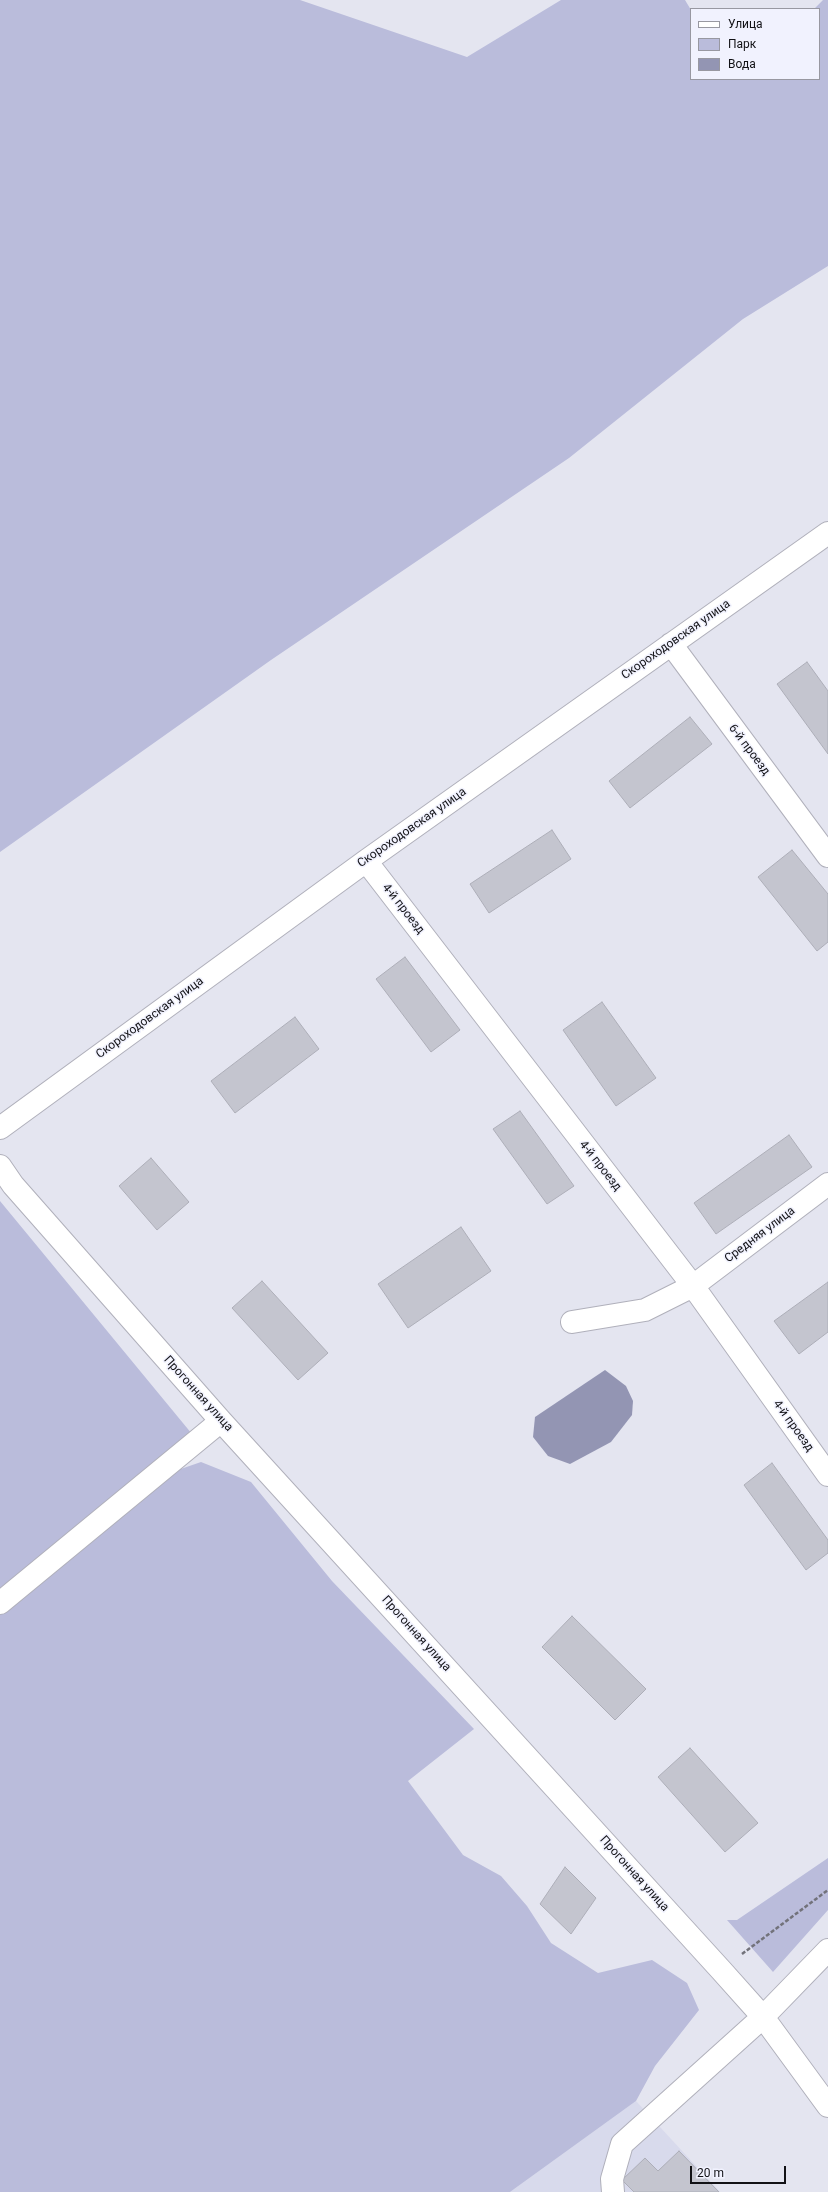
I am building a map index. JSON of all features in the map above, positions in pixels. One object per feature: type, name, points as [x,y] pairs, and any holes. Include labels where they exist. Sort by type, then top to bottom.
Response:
[{"type":"street","name":"Скороходовская улица","points":[[0,1128],[366,861],[828,533]]},
{"type":"street","name":"6-й проезд","points":[[671,644],[828,856]]},
{"type":"street","name":"4-й проезд","points":[[366,861],[693,1286],[828,1476]]},
{"type":"street","name":"Прогонная улица","points":[[0,1166],[13,1186],[221,1421],[721,1970],[763,2018],[828,2106]]},
{"type":"street","name":"Средняя улица","points":[[572,1322],[645,1310],[693,1286],[828,1184]]},
{"type":"street","points":[[0,1603],[221,1421]]},
{"type":"street","points":[[613,2192],[612,2179],[622,2144],[763,2018],[828,1950]]},
{"type":"path","points":[[721,1970],[828,1890]]},
{"type":"shaded area","points":[[636,2101],[720,2192],[510,2192]]},
{"type":"green space","points":[[0,0],[300,0],[467,57],[561,0],[685,0],[690,8],[690,80],[820,80],[820,8],[815,8],[823,0],[828,0],[828,266],[743,319],[569,458],[271,660],[0,852]]},
{"type":"green space","points":[[0,1201],[192,1434],[0,1592]]},
{"type":"green space","points":[[201,1462],[251,1482],[332,1581],[474,1729],[408,1781],[463,1855],[501,1876],[527,1906],[551,1943],[598,1973],[652,1960],[687,1983],[699,2010],[655,2066],[636,2101],[510,2192],[0,2192],[0,1615],[175,1471]]},
{"type":"green space","points":[[828,1858],[828,1910],[773,1972],[727,1920],[737,1920]]},
{"type":"water","points":[[605,1370],[626,1386],[633,1401],[632,1415],[611,1442],[570,1464],[548,1456],[533,1437],[535,1417]]},
{"type":"building","points":[[807,662],[828,691],[828,754],[777,684]]},
{"type":"building","points":[[690,717],[712,744],[630,808],[609,781]]},
{"type":"building","points":[[552,830],[571,859],[489,913],[470,884]]},
{"type":"building","points":[[792,850],[828,894],[828,942],[817,951],[758,877]]},
{"type":"building","points":[[405,957],[460,1030],[431,1052],[376,979]]},
{"type":"building","points":[[602,1002],[656,1078],[616,1106],[563,1030]]},
{"type":"building","points":[[295,1017],[319,1049],[235,1113],[211,1081]]},
{"type":"building","points":[[520,1111],[574,1186],[547,1204],[493,1129]]},
{"type":"building","points":[[789,1135],[812,1167],[716,1234],[694,1203]]},
{"type":"building","points":[[151,1158],[189,1202],[157,1230],[119,1186]]},
{"type":"building","points":[[461,1227],[491,1271],[408,1328],[378,1284]]},
{"type":"building","points":[[262,1281],[328,1353],[298,1380],[232,1308]]},
{"type":"building","points":[[828,1282],[828,1332],[799,1354],[774,1321]]},
{"type":"building","points":[[772,1463],[828,1540],[828,1553],[806,1570],[744,1485]]},
{"type":"building","points":[[572,1616],[646,1689],[615,1720],[542,1647]]},
{"type":"building","points":[[690,1748],[758,1823],[725,1852],[658,1777]]},
{"type":"building","points":[[565,1867],[596,1898],[571,1934],[540,1904]]},
{"type":"building","points":[[679,2151],[719,2192],[634,2192],[622,2180],[645,2158],[658,2171]]}]
